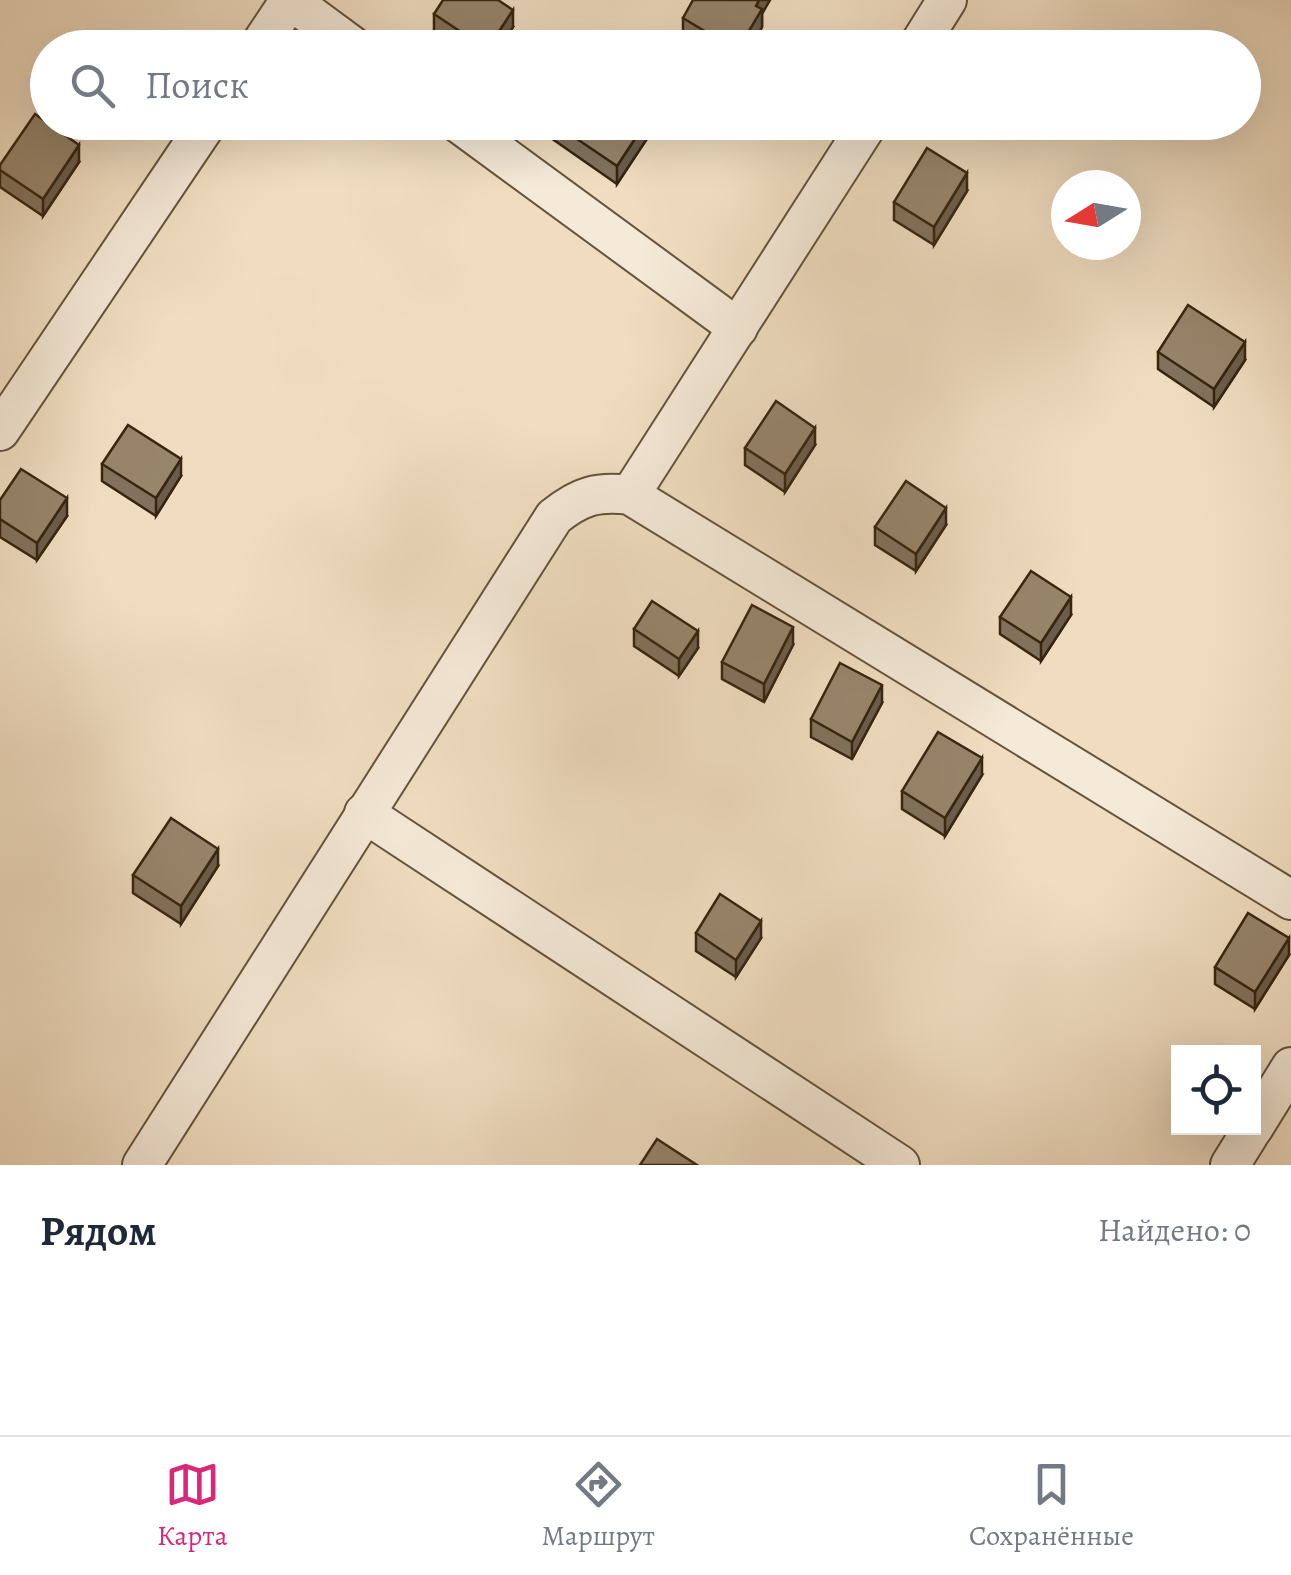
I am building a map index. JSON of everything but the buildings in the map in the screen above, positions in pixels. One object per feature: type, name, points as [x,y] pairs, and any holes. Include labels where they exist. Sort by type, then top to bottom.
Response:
[{"type":"street","points":[[270,30],[290,0],[331,30]]},
{"type":"street","points":[[928,30],[947,0]]},
{"type":"street","points":[[0,431],[196,140]]},
{"type":"street","points":[[482,140],[738,328]]},
{"type":"street","points":[[630,496],[858,140]]},
{"type":"street","points":[[142,1165],[554,516],[589,494],[602,491],[630,496],[1291,900]]},
{"type":"street","points":[[364,813],[900,1165]]},
{"type":"street","points":[[1261,1114],[1291,1067]]},
{"type":"street","points":[[1230,1165],[1248,1135]]}]
